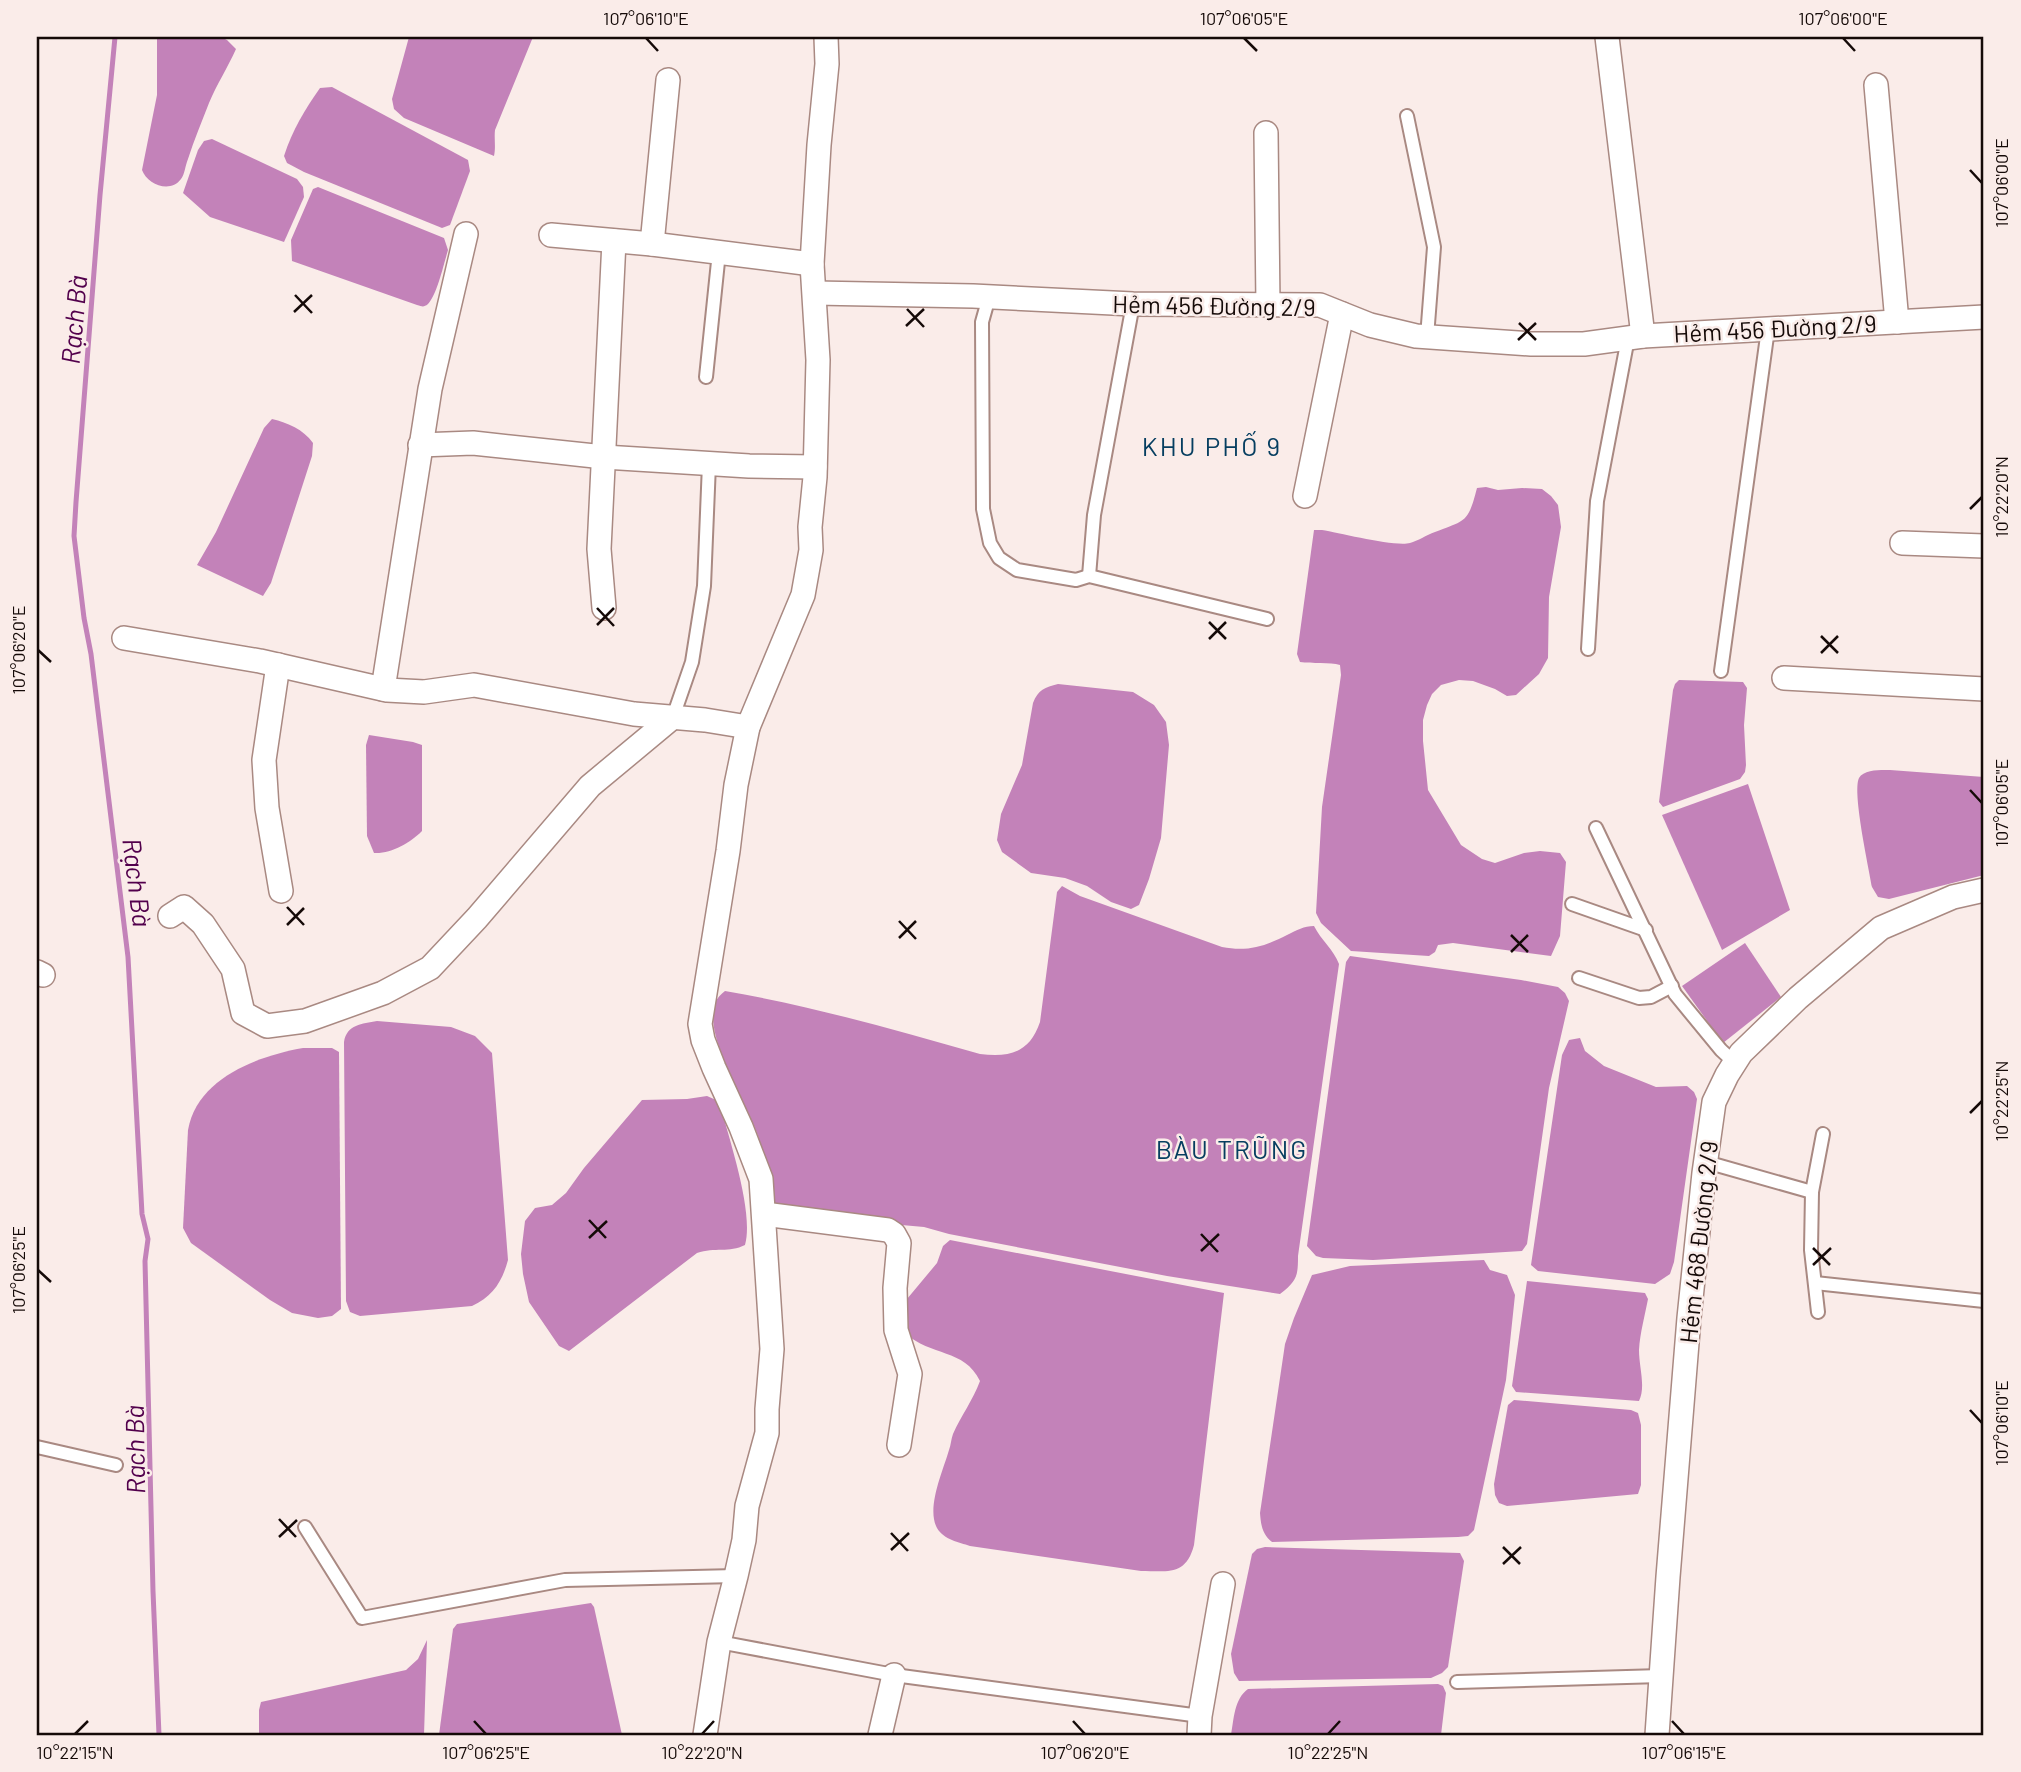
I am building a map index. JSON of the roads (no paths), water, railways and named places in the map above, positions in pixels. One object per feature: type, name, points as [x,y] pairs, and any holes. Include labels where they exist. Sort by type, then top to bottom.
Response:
[{"type":"street","points":[[705,1735],[719,1642],[744,1541],[747,1506],[766,1433],[772,1349],[761,1179],[741,1127],[713,1068],[700,1024],[736,785],[748,727],[803,595],[811,550],[818,360],[812,264],[818,145],[827,64],[826,37]]},
{"type":"street","points":[[1607,37],[1635,337]]},
{"type":"street","points":[[652,244],[668,80]]},
{"type":"street","points":[[1876,85],[1897,322]]},
{"type":"street","points":[[1266,133],[1268,305]]},
{"type":"street","points":[[383,689],[430,388],[466,234]]},
{"type":"street","points":[[551,235],[652,244],[812,264]]},
{"type":"street","points":[[604,608],[599,549],[614,241]]},
{"type":"street","name":"Hẻm 456 Đường 2/9","points":[[815,293],[1133,304],[1320,305],[1370,326],[1427,337],[1531,344],[1584,344],[1635,337],[1984,317]]},
{"type":"street","points":[[1305,496],[1342,314]]},
{"type":"street","points":[[420,444],[473,443],[604,457],[815,467]]},
{"type":"street","points":[[1902,543],[1984,546]]},
{"type":"street","points":[[124,638],[278,665],[383,689],[424,692],[474,685],[634,714],[748,727]]},
{"type":"street","points":[[278,665],[264,760],[267,808],[281,891]]},
{"type":"street","points":[[1784,678],[1984,689]]},
{"type":"street","points":[[170,916],[184,906],[203,924],[233,969],[243,1013],[267,1026],[305,1021],[383,993],[430,968],[477,918],[590,786],[673,717]]},
{"type":"street","name":"Hẻm 468 Đường 2/9","points":[[1657,1735],[1689,1318],[1714,1102],[1741,1053],[1798,998],[1881,928],[1953,897],[1984,890]]},
{"type":"street","points":[[764,1214],[888,1230],[894,1234],[899,1243],[895,1288],[896,1330],[910,1374],[899,1445]]},
{"type":"street","points":[[1200,1726],[1223,1584]]},
{"type":"street","points":[[880,1735],[894,1675]]},
{"type":"lane","points":[[1407,116],[1434,247],[1427,337]]},
{"type":"lane","points":[[706,377],[719,252]]},
{"type":"lane","points":[[989,297],[982,322],[983,509],[990,544],[999,558],[1017,570],[1076,580],[1089,576],[1268,619]]},
{"type":"lane","points":[[1089,576],[1094,514],[1133,304]]},
{"type":"lane","points":[[1721,671],[1768,329]]},
{"type":"lane","points":[[1588,649],[1597,501],[1635,337]]},
{"type":"lane","points":[[673,717],[691,662],[704,586],[709,464]]},
{"type":"lane","points":[[1596,828],[1675,994],[1735,1063]]},
{"type":"lane","points":[[1572,904],[1646,930]]},
{"type":"lane","points":[[1579,978],[1639,998],[1651,997],[1672,986]]},
{"type":"lane","points":[[1818,1312],[1811,1250],[1812,1192],[1823,1134]]},
{"type":"lane","points":[[1706,1162],[1812,1192]]},
{"type":"lane","points":[[1815,1283],[1984,1301]]},
{"type":"lane","points":[[37,1447],[116,1465]]},
{"type":"lane","points":[[305,1527],[362,1618],[565,1580],[736,1576]]},
{"type":"lane","points":[[719,1642],[894,1675],[1200,1726]]},
{"type":"lane","points":[[1457,1682],[1661,1676]]},
{"type":"waterway","name":"Rạch Bà","points":[[115,37],[74,536],[128,957],[142,1214],[148,1239],[145,1261],[159,1735]]},
{"type":"district","name":"KHU PHỐ 9","points":[[1212,445]]},
{"type":"district","name":"BÀU TRŨNG","points":[[1232,1148]]}]
